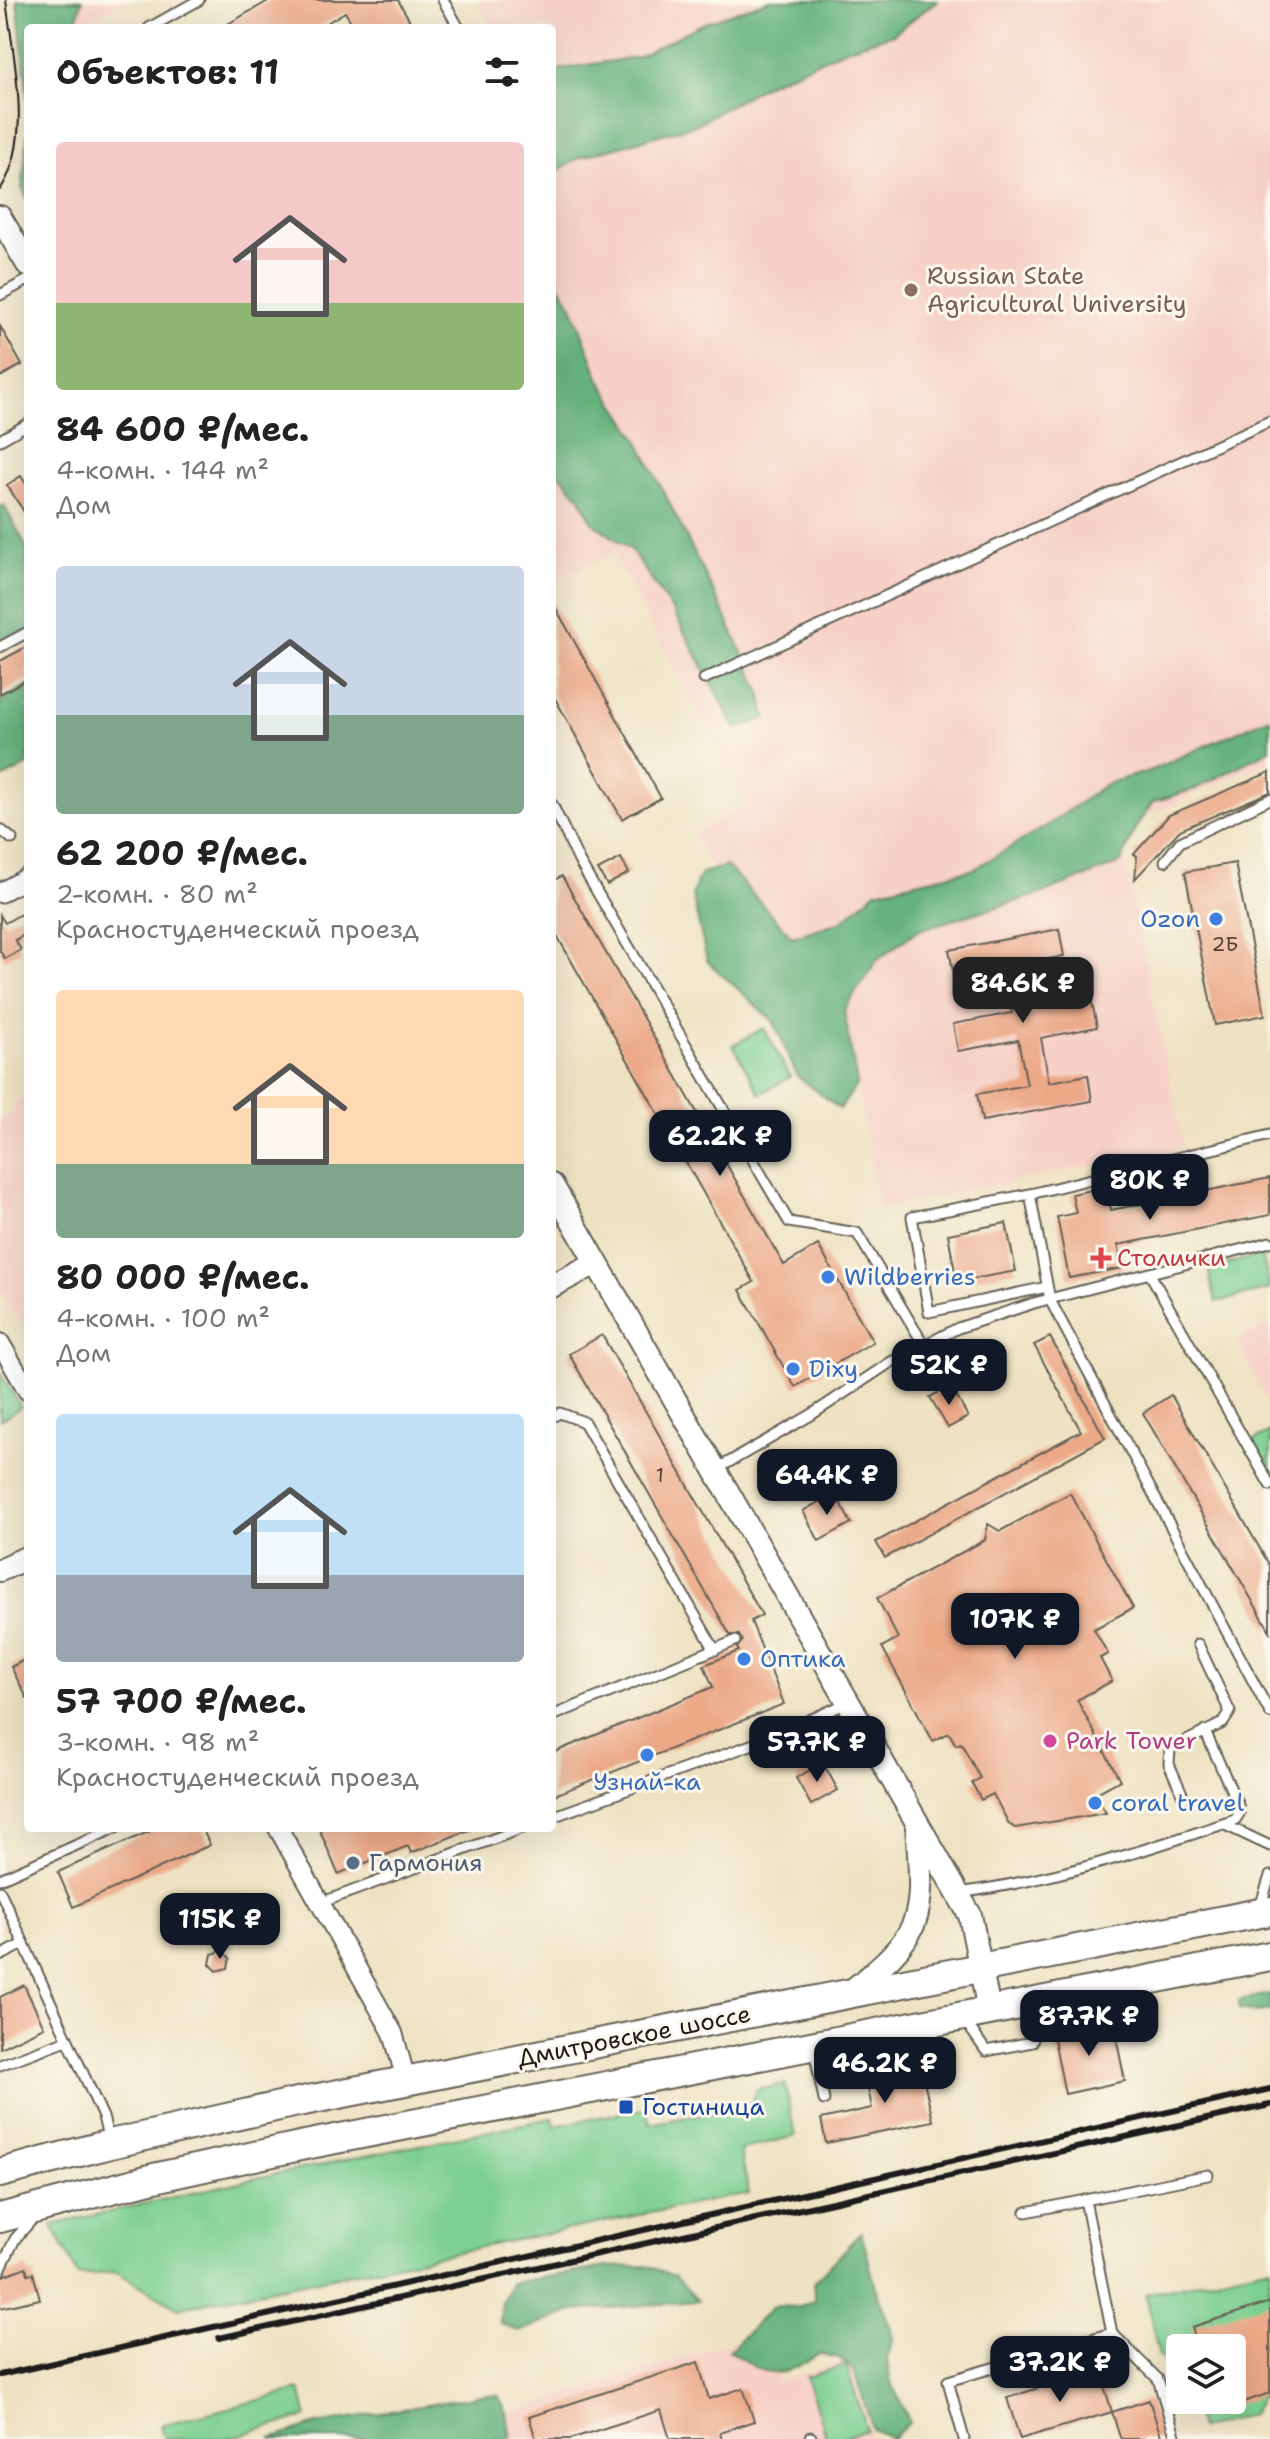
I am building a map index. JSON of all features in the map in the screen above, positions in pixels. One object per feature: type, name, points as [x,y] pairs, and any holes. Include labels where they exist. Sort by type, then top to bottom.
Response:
[{"type":"main road","name":"Дмитровское шоссе","points":[[0,2173],[110,2144],[293,2103],[1264,1912]]},
{"type":"main road","name":"Дмитровское шоссе","points":[[0,2218],[45,2204],[300,2146],[1270,1956]]},
{"type":"street","points":[[0,217],[24,258]]},
{"type":"street","points":[[0,893],[24,879]]},
{"type":"street","points":[[556,1192],[970,1915],[980,1966],[976,2013]]},
{"type":"street","points":[[556,1284],[596,1263]]},
{"type":"street","points":[[0,1343],[24,1378]]},
{"type":"street","points":[[0,1570],[24,1559]]},
{"type":"street","points":[[847,1995],[893,1957],[915,1927],[921,1905],[917,1822]]},
{"type":"street","points":[[280,1832],[393,2033],[406,2080]]},
{"type":"lane","points":[[156,24],[199,0]]},
{"type":"lane","points":[[443,0],[457,24]]},
{"type":"lane","points":[[0,295],[24,282]]},
{"type":"lane","points":[[704,679],[1270,421]]},
{"type":"lane","points":[[0,440],[24,426]]},
{"type":"lane","points":[[0,647],[24,634]]},
{"type":"lane","points":[[1165,861],[1180,842],[1270,799]]},
{"type":"lane","points":[[556,812],[579,861],[789,1222],[857,1233],[924,1345]]},
{"type":"lane","points":[[0,829],[12,839]]},
{"type":"lane","points":[[1047,1287],[929,1312],[912,1217],[1122,1173],[1270,1135]]},
{"type":"lane","points":[[1119,1159],[1122,1173]]},
{"type":"lane","points":[[1030,1194],[1050,1300],[1270,1713]]},
{"type":"lane","points":[[714,1471],[811,1415],[891,1362],[980,1320],[1270,1242]]},
{"type":"lane","points":[[1150,1274],[1270,1485]]},
{"type":"lane","points":[[556,1415],[560,1413],[584,1422],[715,1650]]},
{"type":"lane","points":[[556,1714],[735,1641]]},
{"type":"lane","points":[[1184,1798],[1169,1764],[1168,1754],[1173,1746],[1227,1720],[1230,1712],[1198,1644]]},
{"type":"lane","points":[[556,1816],[770,1738],[848,1702]]},
{"type":"lane","points":[[958,1893],[1098,1863],[1235,1820],[1240,1810],[1205,1731]]},
{"type":"lane","points":[[1223,1824],[1270,1846]]},
{"type":"lane","points":[[0,1879],[106,1832]]},
{"type":"lane","points":[[320,1903],[512,1832]]},
{"type":"lane","points":[[1264,1912],[1270,1876]]},
{"type":"lane","points":[[0,1891],[103,2117],[110,2144]]},
{"type":"lane","points":[[0,1956],[24,1944]]},
{"type":"lane","points":[[976,2013],[986,2051],[1032,2042],[1045,1999]]},
{"type":"lane","points":[[0,2065],[67,2040]]},
{"type":"lane","points":[[813,2046],[824,2100]]},
{"type":"lane","points":[[1026,2212],[1208,2175]]},
{"type":"lane","points":[[1085,2200],[1112,2333],[1158,2379],[1176,2439]]},
{"type":"lane","points":[[0,2270],[15,2239],[45,2204]]},
{"type":"lane","points":[[964,2439],[948,2381],[1112,2333]]},
{"type":"shaded area","points":[[27,0],[127,0],[78,24],[64,24]]},
{"type":"shaded area","name":"Russian State Agricultural University","points":[[477,0],[1270,0],[1270,760],[1119,829],[1183,1147],[879,1208],[844,1010],[777,984],[693,834],[748,804],[612,553],[558,579],[556,575],[556,24],[489,24]]},
{"type":"shaded area","points":[[24,1096],[24,1329],[0,1289],[0,1120],[16,1110],[13,1103]]},
{"type":"shaded area","points":[[1270,1325],[1270,1405],[1236,1340]]},
{"type":"shaded area","points":[[762,2332],[778,2381],[847,2360],[872,2439],[432,2439]]},
{"type":"green space","points":[[17,0],[82,0],[76,24],[24,24],[24,64]]},
{"type":"green space","points":[[770,0],[938,0],[893,34],[846,49],[767,84],[695,125],[581,157],[556,172],[556,73],[561,69],[638,57],[704,23]]},
{"type":"green space","points":[[556,280],[572,306],[600,380],[637,438],[725,615],[761,693],[766,718],[736,729],[674,613],[631,550],[593,523],[579,496],[556,470]]},
{"type":"green space","points":[[4,505],[24,542],[24,634],[22,631],[0,642],[0,507]]},
{"type":"green space","points":[[24,687],[24,767],[0,780],[0,701]]},
{"type":"green space","points":[[1270,717],[1270,750],[1195,789],[1153,802],[1135,829],[1121,863],[1044,893],[918,930],[877,960],[844,1010],[857,1084],[840,1109],[797,1076],[774,1022],[707,961],[692,894],[701,873],[727,866],[792,937],[842,921],[876,891],[974,869],[1048,825],[1106,784],[1149,771]]},
{"type":"green space","points":[[764,1028],[790,1077],[760,1094],[733,1045]]},
{"type":"green space","points":[[1262,1255],[1270,1289],[1216,1302],[1208,1269]]},
{"type":"green space","points":[[0,1372],[21,1407],[0,1420]]},
{"type":"green space","points":[[1270,1432],[1270,1473],[1253,1441]]},
{"type":"green space","points":[[1270,1994],[1270,2010],[1255,2012],[1239,2009],[1239,2000]]},
{"type":"green space","points":[[785,2084],[795,2136],[740,2150],[749,2193],[178,2308],[117,2272],[78,2276],[52,2225],[261,2177],[553,2118],[555,2126],[646,2108],[650,2124],[750,2105],[756,2090]]},
{"type":"green space","points":[[861,2232],[879,2298],[894,2337],[887,2358],[890,2380],[910,2422],[892,2439],[873,2430],[854,2371],[839,2358],[820,2354],[792,2369],[774,2373],[765,2372],[729,2351],[773,2306],[798,2307],[815,2300],[813,2283]]},
{"type":"green space","points":[[647,2266],[675,2276],[698,2301],[572,2311],[519,2332],[500,2323],[502,2303],[511,2283],[606,2267]]},
{"type":"green space","points":[[1270,2266],[1270,2395],[1261,2398],[1251,2414],[1200,2429],[1195,2414],[1246,2414],[1246,2334],[1166,2334],[1166,2361],[1159,2357],[1146,2294]]},
{"type":"green space","points":[[846,2365],[867,2430],[838,2439],[827,2439],[806,2377]]},
{"type":"green space","points":[[300,2390],[307,2417],[224,2439],[165,2439],[161,2425]]},
{"type":"green space","points":[[498,2395],[507,2413],[511,2439],[271,2439],[317,2424]]},
{"type":"building","points":[[270,0],[398,0],[412,24],[352,24],[345,12],[325,24],[228,24]]},
{"type":"building","points":[[0,326],[22,365],[0,377]]},
{"type":"building","points":[[21,476],[24,481],[24,512],[7,485]]},
{"type":"building","points":[[556,608],[661,798],[622,819],[556,700]]},
{"type":"building","points":[[24,648],[24,681],[0,694],[0,661]]},
{"type":"building","points":[[1270,772],[1270,792],[1180,830],[1135,879],[1137,856],[1134,854],[1169,815]]},
{"type":"building","points":[[621,858],[629,873],[607,885],[598,870]]},
{"type":"building","points":[[1235,863],[1265,1015],[1215,1025],[1185,872]]},
{"type":"building","points":[[562,876],[784,1265],[818,1245],[873,1342],[795,1387],[740,1290],[754,1282],[556,934],[556,879]]},
{"type":"building","points":[[24,912],[24,935],[15,940],[21,950],[5,959],[0,951],[0,915],[5,923]]},
{"type":"building","points":[[1059,929],[1064,956],[1027,963],[1035,1008],[1091,997],[1097,1027],[1041,1038],[1049,1082],[1088,1075],[1092,1101],[982,1121],[977,1094],[1027,1085],[1018,1040],[958,1051],[953,1024],[1012,1013],[1003,968],[954,976],[949,950]]},
{"type":"building","points":[[1270,1178],[1270,1215],[1118,1245],[1123,1268],[1069,1278],[1057,1217],[1076,1213],[1072,1194],[1106,1187],[1111,1210]]},
{"type":"building","points":[[1006,1223],[1016,1271],[957,1282],[948,1234]]},
{"type":"building","points":[[602,1335],[762,1615],[751,1621],[784,1704],[556,1794],[556,1751],[713,1687],[704,1665],[739,1651],[737,1648],[742,1641],[739,1635],[730,1635],[569,1354]]},
{"type":"building","points":[[1050,1337],[1105,1438],[885,1558],[876,1542],[1081,1431],[1034,1345]]},
{"type":"building","points":[[951,1386],[968,1417],[948,1428],[930,1397]]},
{"type":"building","points":[[1171,1395],[1270,1566],[1270,1631],[1143,1413]]},
{"type":"building","points":[[835,1493],[851,1523],[819,1541],[803,1511]]},
{"type":"building","points":[[1070,1493],[1133,1608],[1094,1629],[1108,1654],[1100,1658],[1112,1681],[1077,1700],[1120,1780],[1095,1794],[1106,1813],[1015,1828],[1009,1824],[993,1794],[981,1800],[972,1783],[980,1778],[961,1743],[956,1745],[949,1733],[933,1741],[882,1647],[898,1638],[877,1598],[985,1540],[988,1524],[1000,1531]]},
{"type":"building","points":[[24,1660],[24,1692],[11,1667]]},
{"type":"building","points":[[823,1763],[838,1790],[811,1805],[796,1778]]},
{"type":"building","points":[[148,1832],[204,1832],[210,1845],[73,1907],[58,1872]]},
{"type":"building","points":[[321,1832],[464,1832],[411,1853],[408,1846],[338,1874]]},
{"type":"building","points":[[222,1951],[230,1958],[228,1968],[217,1971],[210,1964],[212,1954]]},
{"type":"building","points":[[24,1985],[44,2027],[0,2048],[0,1997]]},
{"type":"building","points":[[1113,2022],[1125,2081],[1065,2094],[1053,2034]]},
{"type":"building","points":[[920,2063],[933,2121],[826,2143],[821,2119],[872,2108],[865,2074]]},
{"type":"building","points":[[26,2267],[28,2274],[33,2273],[40,2299],[0,2308],[0,2277]]},
{"type":"building","points":[[1270,2302],[1270,2393],[1246,2401],[1246,2334],[1194,2334],[1192,2327]]},
{"type":"building","points":[[698,2362],[709,2399],[743,2388],[754,2421],[720,2432],[722,2439],[670,2439],[661,2410],[570,2439],[536,2439],[529,2417]]},
{"type":"building","points":[[1099,2369],[1112,2412],[1020,2439],[1007,2398]]},
{"type":"building","points":[[1149,2400],[1162,2439],[1121,2439],[1112,2412]]},
{"type":"tram line","points":[[0,190],[10,170],[19,123],[6,0]]},
{"type":"railway","points":[[0,2375],[1270,2089]]},
{"type":"railway","points":[[219,2338],[1270,2105]]},
{"type":"place","name":"Russian State Agricultural University","points":[[911,290]]},
{"type":"place","name":"Ozon","points":[[1216,919]]},
{"type":"place","name":"Столички","points":[[1101,1258]]},
{"type":"place","name":"Wildberries","points":[[828,1277]]},
{"type":"place","name":"Dixy","points":[[793,1369]]},
{"type":"place","name":"Оптика","points":[[744,1659]]},
{"type":"place","name":"Park Tower","points":[[1050,1741]]},
{"type":"place","name":"Узнай-ка","points":[[647,1755]]},
{"type":"place","name":"coral travel","points":[[1095,1803]]},
{"type":"place","name":"Гармония","points":[[353,1863]]},
{"type":"place","name":"Гостиница","points":[[626,2107]]}]
